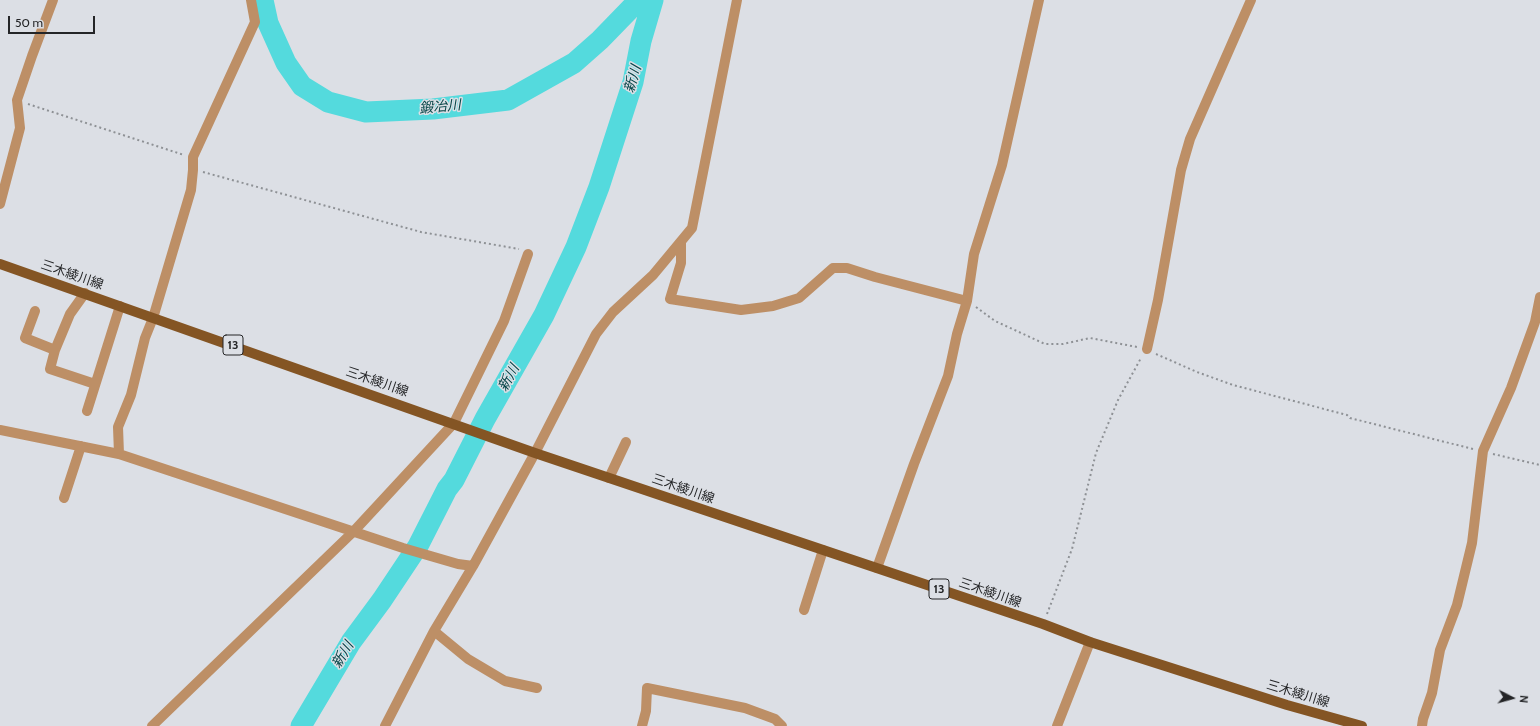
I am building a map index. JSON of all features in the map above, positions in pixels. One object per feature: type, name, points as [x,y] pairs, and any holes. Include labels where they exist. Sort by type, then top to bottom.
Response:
[{"type":"main road","name":"三木綾川線","points":[[0,264],[454,423],[534,453],[1043,624],[1090,642],[1287,705],[1362,726]]},
{"type":"street","points":[[0,204],[20,128],[17,100],[53,0]]},
{"type":"street","points":[[119,454],[118,427],[131,395],[145,338],[153,318],[191,190],[193,170],[192,157],[255,22],[251,0]]},
{"type":"street","points":[[386,726],[434,631],[473,566],[596,334],[613,312],[653,275],[692,228],[737,0]]},
{"type":"street","points":[[877,568],[914,464],[948,376],[957,334],[967,301],[974,254],[1002,165],[1039,0]]},
{"type":"street","points":[[1147,349],[1158,300],[1181,170],[1190,139],[1251,0]]},
{"type":"street","points":[[681,242],[681,264],[670,299],[741,310],[773,306],[799,298],[833,268],[847,268],[875,277],[967,301]]},
{"type":"street","points":[[152,726],[354,532],[454,423],[504,321],[528,254]]},
{"type":"street","points":[[85,294],[70,314],[55,350],[50,369],[95,384]]},
{"type":"street","points":[[1422,726],[1432,693],[1440,650],[1457,605],[1472,543],[1483,451],[1511,388],[1535,322],[1540,297]]},
{"type":"street","points":[[87,411],[120,306]]},
{"type":"street","points":[[35,311],[25,338],[55,350]]},
{"type":"street","points":[[0,430],[119,454],[403,548],[458,564],[473,566]]},
{"type":"street","points":[[609,478],[626,442]]},
{"type":"street","points":[[64,498],[81,446]]},
{"type":"street","points":[[804,610],[823,550]]},
{"type":"street","points":[[434,631],[468,660],[505,680],[537,688]]},
{"type":"street","points":[[1057,726],[1090,642]]},
{"type":"street","points":[[642,726],[646,711],[647,688],[745,708],[776,719],[782,726]]},
{"type":"path","points":[[17,100],[192,157]]},
{"type":"path","points":[[193,170],[421,232],[521,250],[528,254]]},
{"type":"path","points":[[967,301],[995,321],[1045,344],[1063,344],[1090,338],[1147,349],[1197,372],[1233,385],[1347,415],[1357,420],[1424,435],[1540,465]]},
{"type":"path","points":[[1043,624],[1072,548],[1096,453],[1124,388],[1147,349]]},
{"type":"waterway","name":"鍛冶川","points":[[263,0],[268,23],[286,63],[302,86],[328,102],[366,112],[433,109],[508,100],[574,63],[600,40],[635,4],[645,0]]},
{"type":"waterway","name":"新川","points":[[301,726],[351,642],[382,600],[418,546],[485,419],[544,315],[576,247],[599,187],[633,82],[641,41],[653,0]]}]
